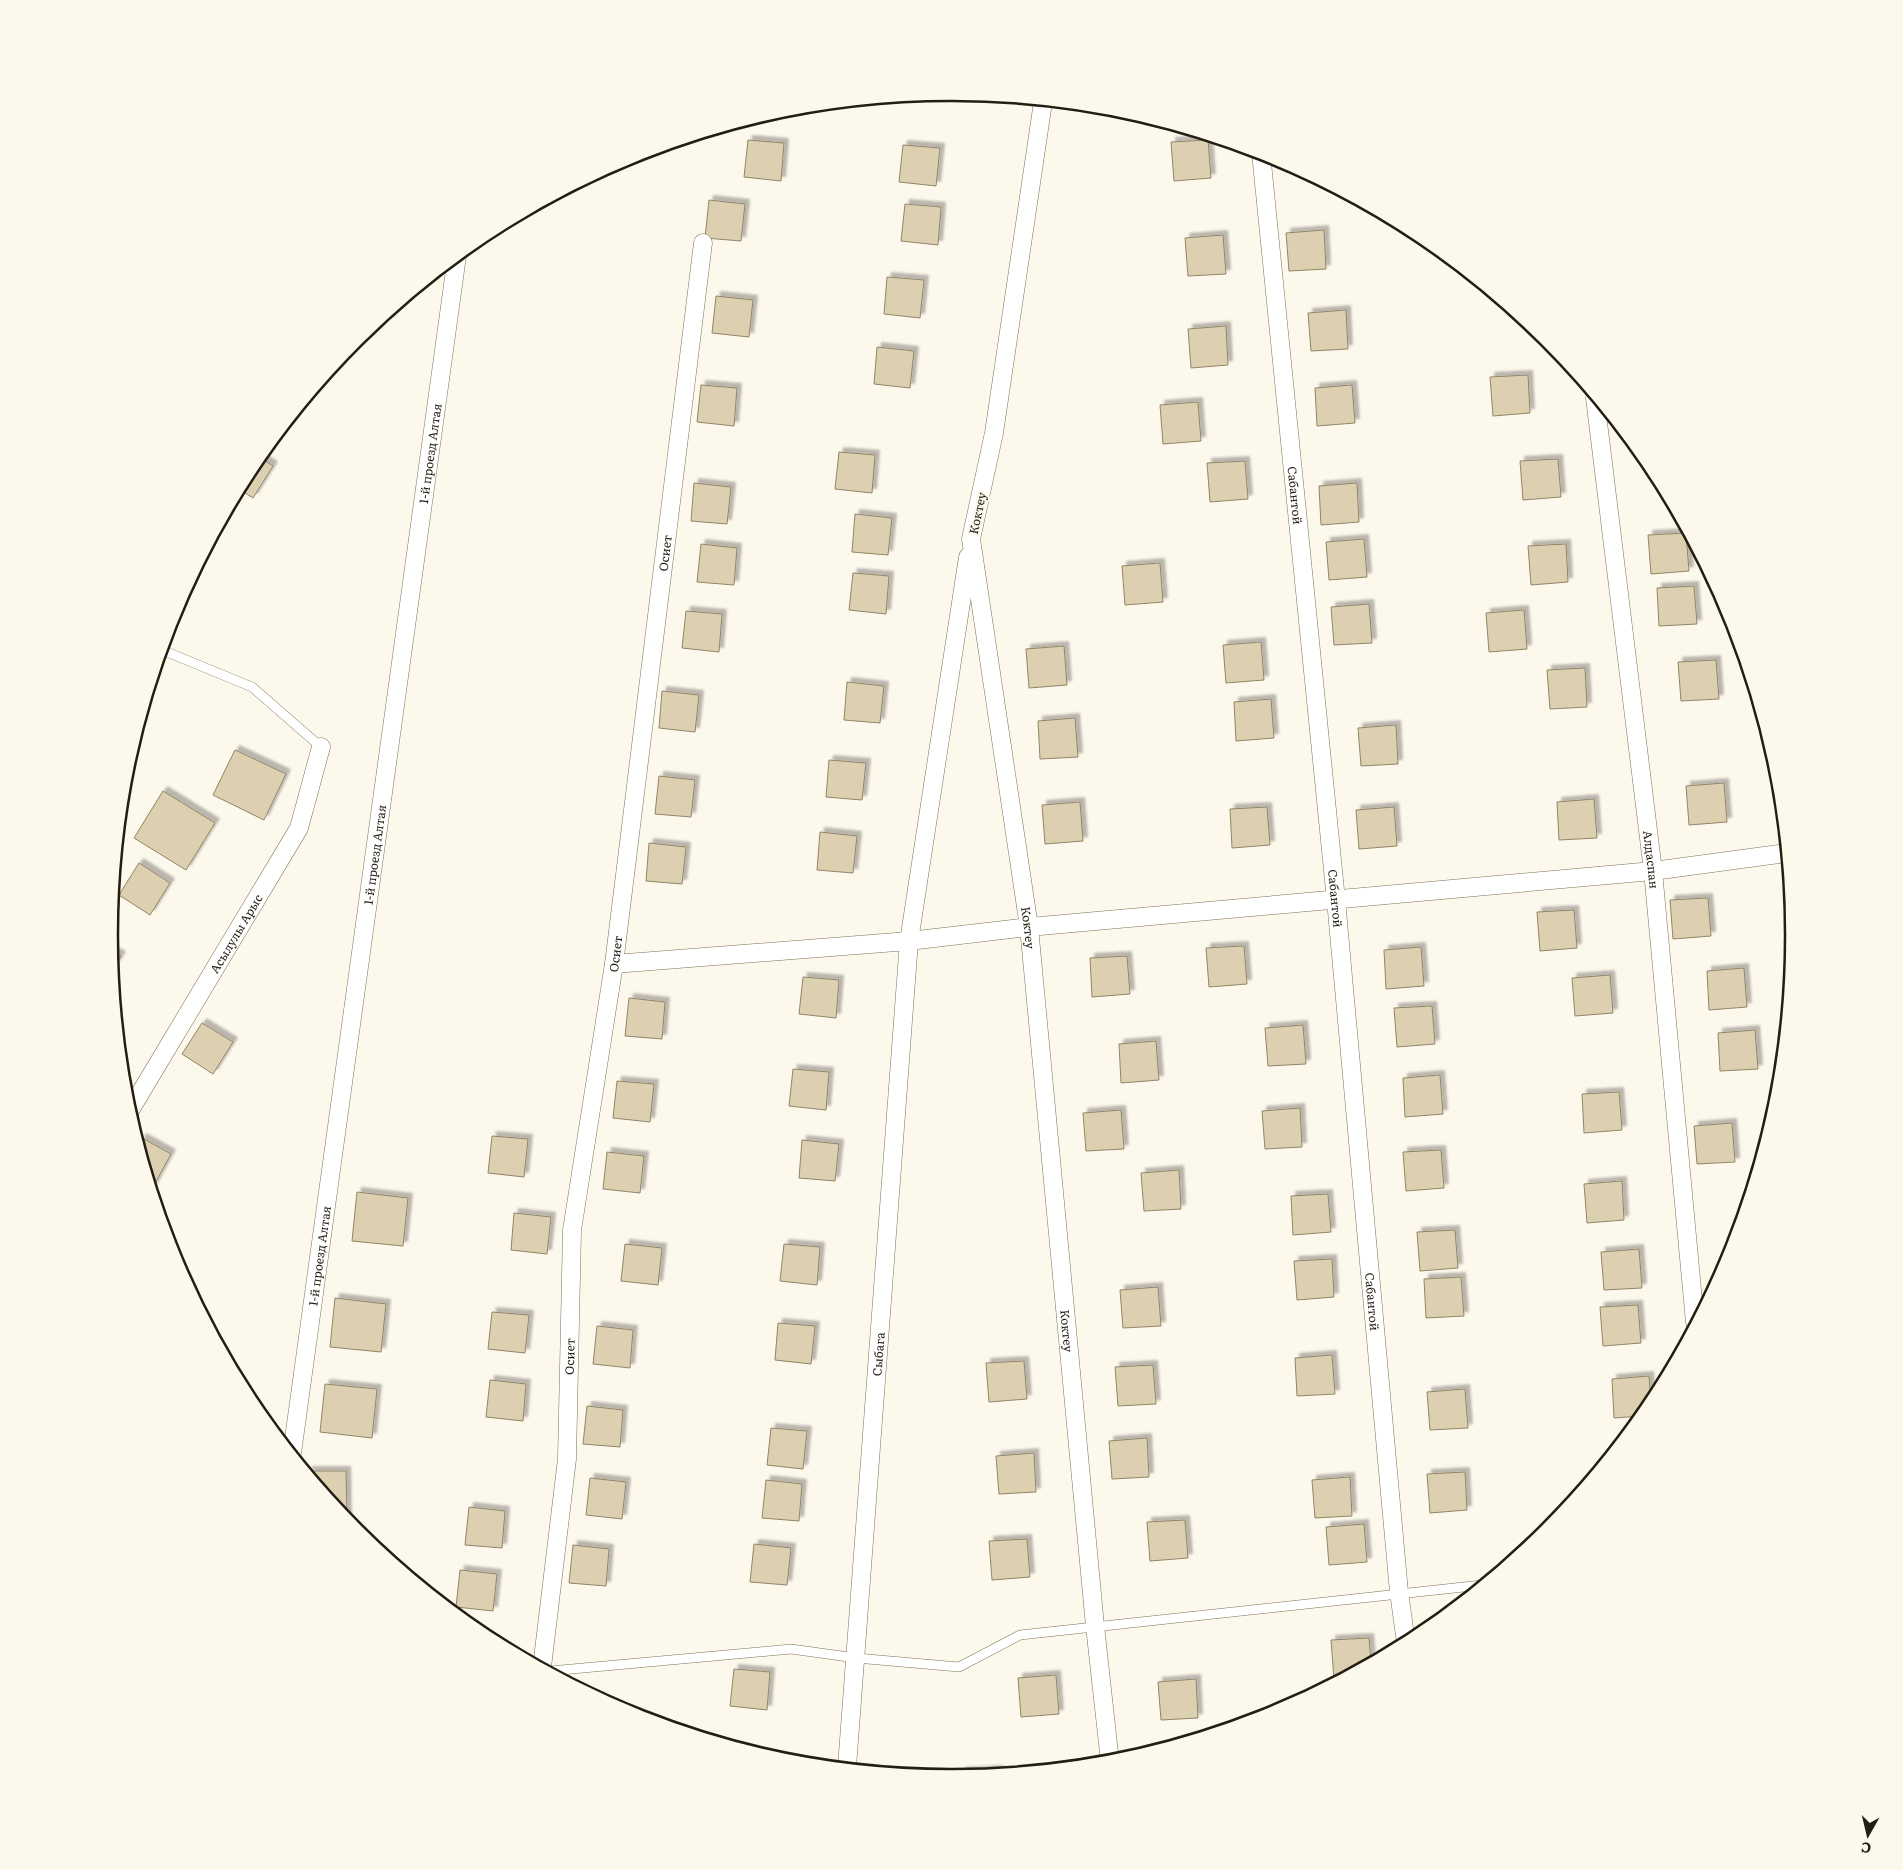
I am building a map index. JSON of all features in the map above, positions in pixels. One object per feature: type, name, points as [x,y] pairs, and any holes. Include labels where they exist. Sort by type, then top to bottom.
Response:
[{"type":"street","name":"Коктеу","points":[[1042,106],[994,434],[971,539],[1029,927],[1109,1754]]},
{"type":"street","name":"Сабантой","points":[[1262,161],[1336,900],[1399,1592],[1405,1634]]},
{"type":"street","name":"Осиет","points":[[543,1661],[566,1459],[572,1230],[614,964],[704,243]]},
{"type":"street","name":"1-й проезд Алтая","points":[[293,1446],[456,265]]},
{"type":"street","name":"Алдаспан","points":[[1597,408],[1653,871],[1694,1313]]},
{"type":"street","name":"Сыбага","points":[[847,1762],[909,941],[971,539]]},
{"type":"street","name":"Асылулы Арыс","points":[[135,1102],[299,828],[321,747]]},
{"type":"street","points":[[614,964],[909,941],[1029,927],[1653,871],[1781,854]]},
{"type":"lane","points":[[167,652],[252,687],[321,747]]},
{"type":"lane","points":[[559,1670],[791,1649],[856,1658],[960,1667],[1020,1635],[1399,1592],[1471,1586]]},
{"type":"building","points":[[748,140],[784,143],[781,181],[744,177]]},
{"type":"building","points":[[1171,142],[1208,142],[1211,178],[1174,181]]},
{"type":"building","points":[[903,145],[940,148],[936,186],[899,182]]},
{"type":"building","points":[[709,200],[745,204],[741,241],[705,238]]},
{"type":"building","points":[[905,204],[941,207],[938,245],[901,241]]},
{"type":"building","points":[[1324,230],[1326,269],[1289,271],[1286,233]]},
{"type":"building","points":[[1223,235],[1226,274],[1188,276],[1185,238]]},
{"type":"building","points":[[887,277],[924,280],[920,318],[884,314]]},
{"type":"building","points":[[716,296],[753,300],[749,337],[712,333]]},
{"type":"building","points":[[1346,310],[1348,349],[1311,351],[1308,313]]},
{"type":"building","points":[[1226,326],[1228,365],[1191,368],[1188,329]]},
{"type":"building","points":[[877,347],[914,351],[910,388],[874,384]]},
{"type":"building","points":[[1528,375],[1530,413],[1493,416],[1490,377]]},
{"type":"building","points":[[701,385],[737,388],[734,426],[697,422]]},
{"type":"building","points":[[1352,385],[1355,423],[1317,426],[1315,388]]},
{"type":"building","points":[[1198,402],[1201,441],[1163,444],[1160,405]]},
{"type":"building","points":[[839,452],[875,455],[872,493],[835,489]]},
{"type":"building","points":[[1558,459],[1561,497],[1523,500],[1520,461]]},
{"type":"building","points":[[266,461],[273,466],[253,498],[245,493]]},
{"type":"building","points":[[1245,461],[1248,499],[1210,502],[1207,463]]},
{"type":"building","points":[[694,483],[731,487],[727,524],[691,521]]},
{"type":"building","points":[[1357,483],[1359,522],[1321,525],[1319,486]]},
{"type":"building","points":[[855,514],[892,518],[888,555],[852,552]]},
{"type":"building","points":[[1682,533],[1687,542],[1689,571],[1651,574],[1648,535]]},
{"type":"building","points":[[1364,539],[1367,577],[1329,580],[1326,542]]},
{"type":"building","points":[[701,544],[737,548],[734,585],[697,582]]},
{"type":"building","points":[[1566,544],[1568,582],[1531,585],[1528,546]]},
{"type":"building","points":[[1160,563],[1163,602],[1125,605],[1122,566]]},
{"type":"building","points":[[853,573],[889,576],[886,614],[849,610]]},
{"type":"building","points":[[1694,586],[1697,624],[1659,626],[1657,588]]},
{"type":"building","points":[[1369,604],[1372,643],[1334,645],[1331,607]]},
{"type":"building","points":[[1524,610],[1527,649],[1489,652],[1486,613]]},
{"type":"building","points":[[686,611],[722,614],[719,652],[682,648]]},
{"type":"building","points":[[1261,642],[1264,680],[1226,683],[1223,645]]},
{"type":"building","points":[[1064,646],[1067,685],[1029,688],[1026,649]]},
{"type":"building","points":[[1716,660],[1719,699],[1681,701],[1678,662]]},
{"type":"building","points":[[1585,668],[1587,707],[1550,709],[1547,670]]},
{"type":"building","points":[[847,682],[884,686],[880,723],[844,720]]},
{"type":"building","points":[[662,691],[699,695],[695,732],[659,728]]},
{"type":"building","points":[[1271,699],[1274,738],[1236,741],[1234,702]]},
{"type":"building","points":[[1075,718],[1078,757],[1040,759],[1038,721]]},
{"type":"building","points":[[1396,725],[1398,764],[1361,766],[1358,728]]},
{"type":"building","points":[[235,750],[286,774],[264,820],[213,795]]},
{"type":"building","points":[[829,760],[866,763],[862,800],[826,797]]},
{"type":"building","points":[[659,776],[695,780],[691,817],[655,814]]},
{"type":"building","points":[[1724,783],[1727,822],[1689,825],[1686,786]]},
{"type":"building","points":[[163,791],[215,823],[186,870],[134,838]]},
{"type":"building","points":[[1594,799],[1597,838],[1559,840],[1557,802]]},
{"type":"building","points":[[1080,802],[1083,841],[1045,844],[1042,805]]},
{"type":"building","points":[[1267,807],[1270,845],[1232,848],[1230,809]]},
{"type":"building","points":[[1394,807],[1397,846],[1359,849],[1356,810]]},
{"type":"building","points":[[820,832],[857,836],[853,873],[817,870]]},
{"type":"building","points":[[649,843],[686,847],[682,884],[646,881]]},
{"type":"building","points":[[139,863],[170,883],[150,915],[119,894]]},
{"type":"building","points":[[1708,898],[1711,936],[1673,939],[1670,900]]},
{"type":"building","points":[[1574,910],[1577,948],[1540,951],[1537,912]]},
{"type":"building","points":[[1244,946],[1247,984],[1209,987],[1206,948]]},
{"type":"building","points":[[1421,947],[1424,986],[1386,989],[1384,950]]},
{"type":"building","points":[[1127,956],[1130,994],[1092,997],[1090,958]]},
{"type":"building","points":[[1744,968],[1747,1007],[1709,1010],[1707,971]]},
{"type":"building","points":[[1610,975],[1613,1013],[1575,1016],[1572,978]]},
{"type":"building","points":[[803,977],[839,980],[836,1018],[799,1014]]},
{"type":"building","points":[[629,998],[665,1002],[662,1039],[625,1036]]},
{"type":"building","points":[[1432,1006],[1435,1044],[1397,1047],[1394,1008]]},
{"type":"building","points":[[202,1023],[233,1042],[213,1074],[182,1054]]},
{"type":"building","points":[[1303,1025],[1306,1064],[1268,1066],[1265,1028]]},
{"type":"building","points":[[1755,1030],[1758,1069],[1720,1071],[1718,1033]]},
{"type":"building","points":[[1156,1041],[1159,1080],[1121,1083],[1119,1044]]},
{"type":"building","points":[[793,1069],[829,1072],[826,1110],[789,1106]]},
{"type":"building","points":[[1440,1075],[1443,1114],[1405,1117],[1403,1078]]},
{"type":"building","points":[[617,1081],[654,1084],[650,1122],[613,1118]]},
{"type":"building","points":[[1619,1092],[1622,1130],[1584,1133],[1582,1094]]},
{"type":"building","points":[[1300,1108],[1302,1147],[1265,1149],[1262,1111]]},
{"type":"building","points":[[1121,1110],[1124,1149],[1086,1151],[1083,1113]]},
{"type":"building","points":[[1732,1123],[1735,1162],[1697,1164],[1694,1126]]},
{"type":"building","points":[[492,1136],[528,1139],[524,1177],[488,1173]]},
{"type":"building","points":[[143,1139],[171,1154],[156,1182]]},
{"type":"building","points":[[802,1140],[839,1144],[835,1181],[799,1178]]},
{"type":"building","points":[[1441,1150],[1444,1188],[1406,1191],[1403,1152]]},
{"type":"building","points":[[607,1152],[644,1156],[640,1193],[603,1189]]},
{"type":"building","points":[[1179,1170],[1181,1209],[1144,1211],[1141,1173]]},
{"type":"building","points":[[1622,1181],[1624,1220],[1587,1223],[1584,1184]]},
{"type":"building","points":[[357,1192],[408,1198],[403,1246],[352,1241]]},
{"type":"building","points":[[1328,1194],[1331,1232],[1293,1235],[1291,1196]]},
{"type":"building","points":[[514,1213],[551,1217],[547,1254],[511,1250]]},
{"type":"building","points":[[1455,1230],[1458,1268],[1420,1271],[1417,1232]]},
{"type":"building","points":[[625,1244],[662,1248],[658,1285],[621,1281]]},
{"type":"building","points":[[784,1244],[820,1247],[817,1285],[780,1281]]},
{"type":"building","points":[[1639,1249],[1642,1288],[1604,1290],[1601,1252]]},
{"type":"building","points":[[1332,1259],[1334,1297],[1297,1300],[1294,1261]]},
{"type":"building","points":[[1461,1277],[1464,1316],[1426,1318],[1424,1279]]},
{"type":"building","points":[[1158,1287],[1161,1326],[1123,1328],[1120,1290]]},
{"type":"building","points":[[335,1298],[386,1304],[381,1352],[330,1347]]},
{"type":"building","points":[[1638,1305],[1641,1343],[1603,1346],[1600,1307]]},
{"type":"building","points":[[492,1312],[529,1315],[525,1353],[488,1349]]},
{"type":"building","points":[[778,1323],[815,1326],[811,1364],[775,1360]]},
{"type":"building","points":[[597,1326],[633,1330],[630,1368],[593,1364]]},
{"type":"building","points":[[1332,1355],[1335,1394],[1297,1396],[1295,1358]]},
{"type":"building","points":[[1024,1361],[1027,1399],[989,1402],[986,1363]]},
{"type":"building","points":[[1153,1365],[1156,1404],[1118,1406],[1115,1367]]},
{"type":"building","points":[[1649,1376],[1650,1390],[1632,1417],[1614,1418],[1612,1379]]},
{"type":"building","points":[[490,1380],[526,1384],[523,1421],[486,1417]]},
{"type":"building","points":[[325,1384],[377,1389],[372,1438],[320,1432]]},
{"type":"building","points":[[1465,1389],[1468,1428],[1430,1430],[1427,1392]]},
{"type":"building","points":[[587,1406],[623,1410],[620,1447],[583,1444]]},
{"type":"building","points":[[771,1428],[807,1431],[803,1469],[767,1465]]},
{"type":"building","points":[[1147,1438],[1149,1477],[1112,1479],[1109,1441]]},
{"type":"building","points":[[1034,1453],[1036,1492],[999,1494],[996,1456]]},
{"type":"building","points":[[313,1471],[346,1471],[347,1509]]},
{"type":"building","points":[[1465,1472],[1467,1510],[1430,1513],[1427,1474]]},
{"type":"building","points":[[1350,1477],[1352,1516],[1315,1518],[1312,1480]]},
{"type":"building","points":[[590,1478],[626,1482],[622,1519],[586,1515]]},
{"type":"building","points":[[766,1480],[802,1484],[799,1521],[762,1518]]},
{"type":"building","points":[[469,1507],[505,1511],[502,1548],[465,1545]]},
{"type":"building","points":[[1185,1520],[1188,1558],[1150,1561],[1147,1522]]},
{"type":"building","points":[[1364,1524],[1367,1562],[1329,1565],[1326,1527]]},
{"type":"building","points":[[1027,1539],[1030,1577],[992,1580],[989,1541]]},
{"type":"building","points":[[754,1544],[791,1548],[787,1585],[750,1582]]},
{"type":"building","points":[[573,1545],[609,1549],[606,1586],[569,1583]]},
{"type":"building","points":[[460,1570],[497,1574],[493,1611],[460,1607],[456,1605]]},
{"type":"building","points":[[1369,1638],[1370,1655],[1334,1676],[1331,1640]]},
{"type":"building","points":[[734,1669],[770,1672],[767,1710],[730,1706]]},
{"type":"building","points":[[1056,1675],[1059,1714],[1021,1717],[1018,1678]]},
{"type":"building","points":[[1196,1679],[1198,1718],[1161,1720],[1158,1682]]}]
